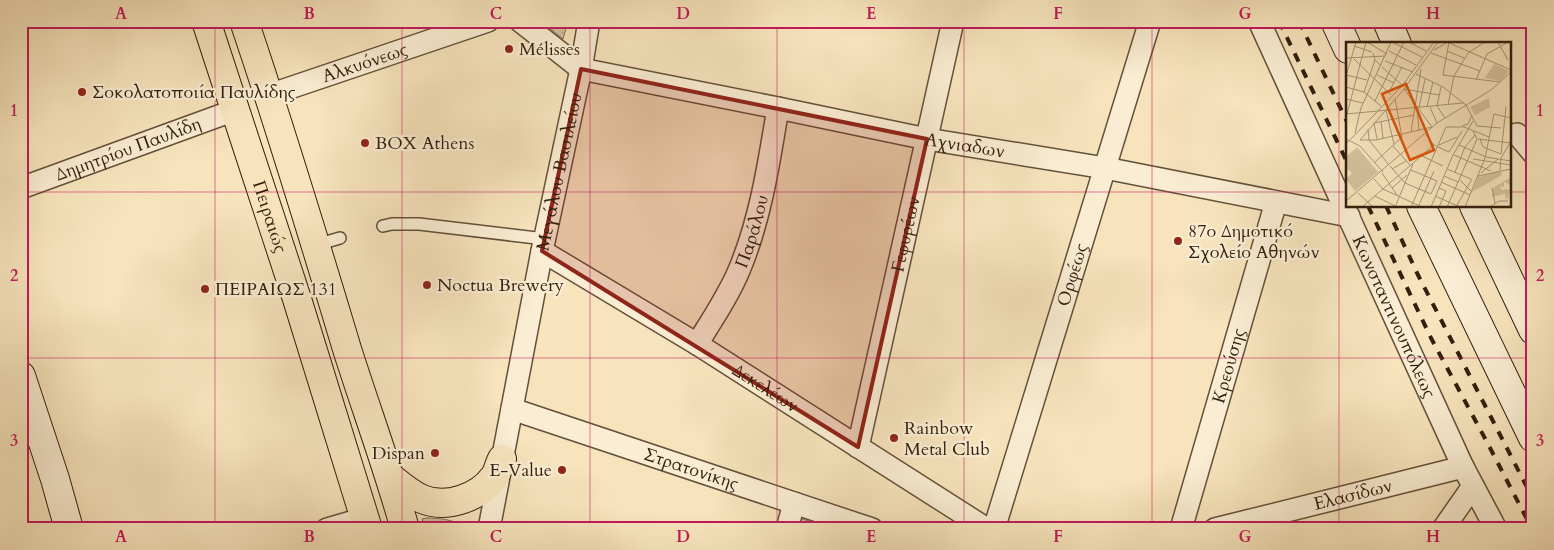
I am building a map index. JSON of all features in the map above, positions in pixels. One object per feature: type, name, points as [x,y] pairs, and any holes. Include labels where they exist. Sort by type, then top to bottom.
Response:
[{"type":"main road","name":"Πειραιώς","points":[[206,21],[297,298],[367,524]]},
{"type":"main road","name":"Πειραιώς","points":[[244,21],[269,95],[328,242],[365,405],[390,477],[405,529]]},
{"type":"main road","points":[[1335,21],[1346,45]]},
{"type":"main road","points":[[1387,21],[1397,42]]},
{"type":"main road","points":[[1422,208],[1533,438]]},
{"type":"main road","points":[[1475,208],[1533,330]]},
{"type":"main road","points":[[21,376],[55,478],[68,529]]},
{"type":"main road","points":[[390,477],[409,492],[422,499],[444,503],[472,495],[483,487],[494,477],[502,459]]},
{"type":"street","name":"Αλκυόνεως","points":[[269,95],[488,21]]},
{"type":"street","points":[[520,21],[581,69]]},
{"type":"street","name":"Μεγάλου Βασιλείου","points":[[489,529],[589,21]]},
{"type":"street","name":"Γεφυρέων","points":[[858,447],[953,21]]},
{"type":"street","name":"Ορφέως","points":[[994,529],[1150,21]]},
{"type":"street","name":"Κωνσταντινουπόλεως","points":[[1259,21],[1468,476],[1496,529]]},
{"type":"street","name":"Αχνιαδων","points":[[581,69],[926,139],[1106,168],[1349,216]]},
{"type":"street","name":"Παράλου","points":[[697,344],[719,309],[740,268],[766,178],[778,108]]},
{"type":"street","name":"Δημητρίου Παυλίδη","points":[[21,188],[235,110]]},
{"type":"street","points":[[1520,133],[1533,154]]},
{"type":"street","name":"Κρεούσης","points":[[1181,529],[1276,202]]},
{"type":"street","name":"Δεκελέων","points":[[544,245],[987,529]]},
{"type":"street","name":"Στρατονίκης","points":[[512,409],[872,529]]},
{"type":"street","points":[[1443,529],[1468,476]]},
{"type":"street","name":"Ελασίδων","points":[[1215,529],[1468,476]]},
{"type":"street","points":[[787,529],[794,503]]},
{"type":"street","points":[[328,529],[367,524]]},
{"type":"lane","points":[[383,226],[419,224],[544,245]]},
{"type":"highlighted area","points":[[581,69],[927,139],[858,447],[542,251]]},
{"type":"shaded area","points":[[541,21],[568,21],[563,39]]},
{"type":"shaded area","points":[[781,512],[833,529],[777,529]]},
{"type":"shaded area","points":[[422,519],[448,520],[468,529],[425,529]]},
{"type":"railway","points":[[1279,21],[1346,160]]},
{"type":"railway","points":[[1299,21],[1346,120]]},
{"type":"railway","points":[[1369,208],[1431,338],[1532,529]]},
{"type":"railway","points":[[1387,208],[1418,275],[1533,499]]},
{"type":"place","name":"Mélisses","points":[[509,49]]},
{"type":"place","name":"Σοκολατοποιία Παυλίδης","points":[[82,92]]},
{"type":"place","name":"BOX Athens","points":[[365,143]]},
{"type":"place","name":"87ο Δημοτικό Σχολείο Αθηνών","points":[[1178,241]]},
{"type":"place","name":"Noctua Brewery","points":[[427,285]]},
{"type":"place","name":"ΠΕΙΡΑΙΩΣ 131","points":[[205,289]]},
{"type":"place","name":"Rainbow Metal Club","points":[[894,438]]},
{"type":"place","name":"Dispan","points":[[435,453]]},
{"type":"place","name":"E-Value","points":[[562,470]]}]
